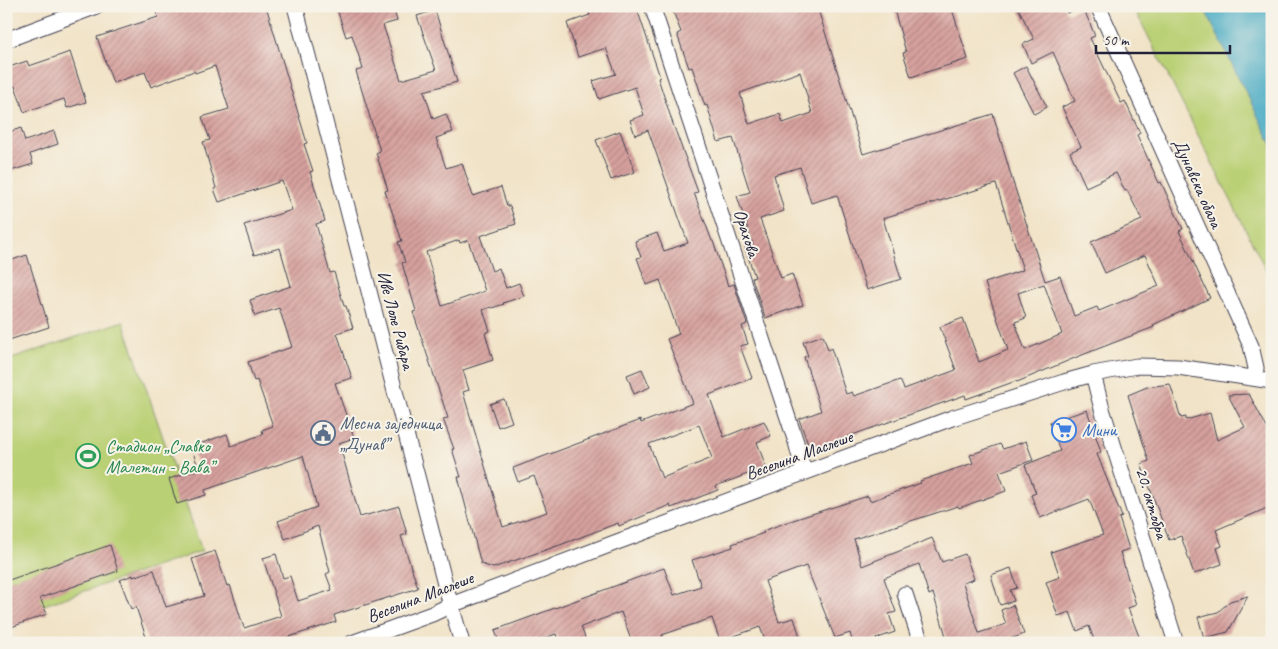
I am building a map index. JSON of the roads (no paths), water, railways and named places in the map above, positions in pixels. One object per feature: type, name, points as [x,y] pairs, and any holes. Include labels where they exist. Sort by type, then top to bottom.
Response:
[{"type":"street","points":[[6,40],[97,6]]},
{"type":"street","name":"Иве Лоле Рибара","points":[[295,6],[462,643]]},
{"type":"street","name":"Орахова","points":[[652,6],[796,442],[804,473]]},
{"type":"street","name":"Дунавска обала","points":[[1098,6],[1251,346],[1256,368],[1255,377]]},
{"type":"street","name":"Веселина Маслеше","points":[[352,643],[432,614],[626,538],[952,418],[1064,382],[1093,374],[1136,366],[1178,367],[1272,381]]},
{"type":"street","name":"20. октобра","points":[[1093,374],[1102,409],[1176,643]]},
{"type":"street","points":[[905,594],[921,643]]},
{"type":"water","points":[[1203,6],[1272,6],[1272,145]]},
{"type":"place","name":"Мини","points":[[1064,430]]},
{"type":"place","name":"Месна заједница „Дунав”","points":[[323,433]]},
{"type":"place","name":"Стадион „Славко Малетин - Вава”","points":[[88,456]]}]
